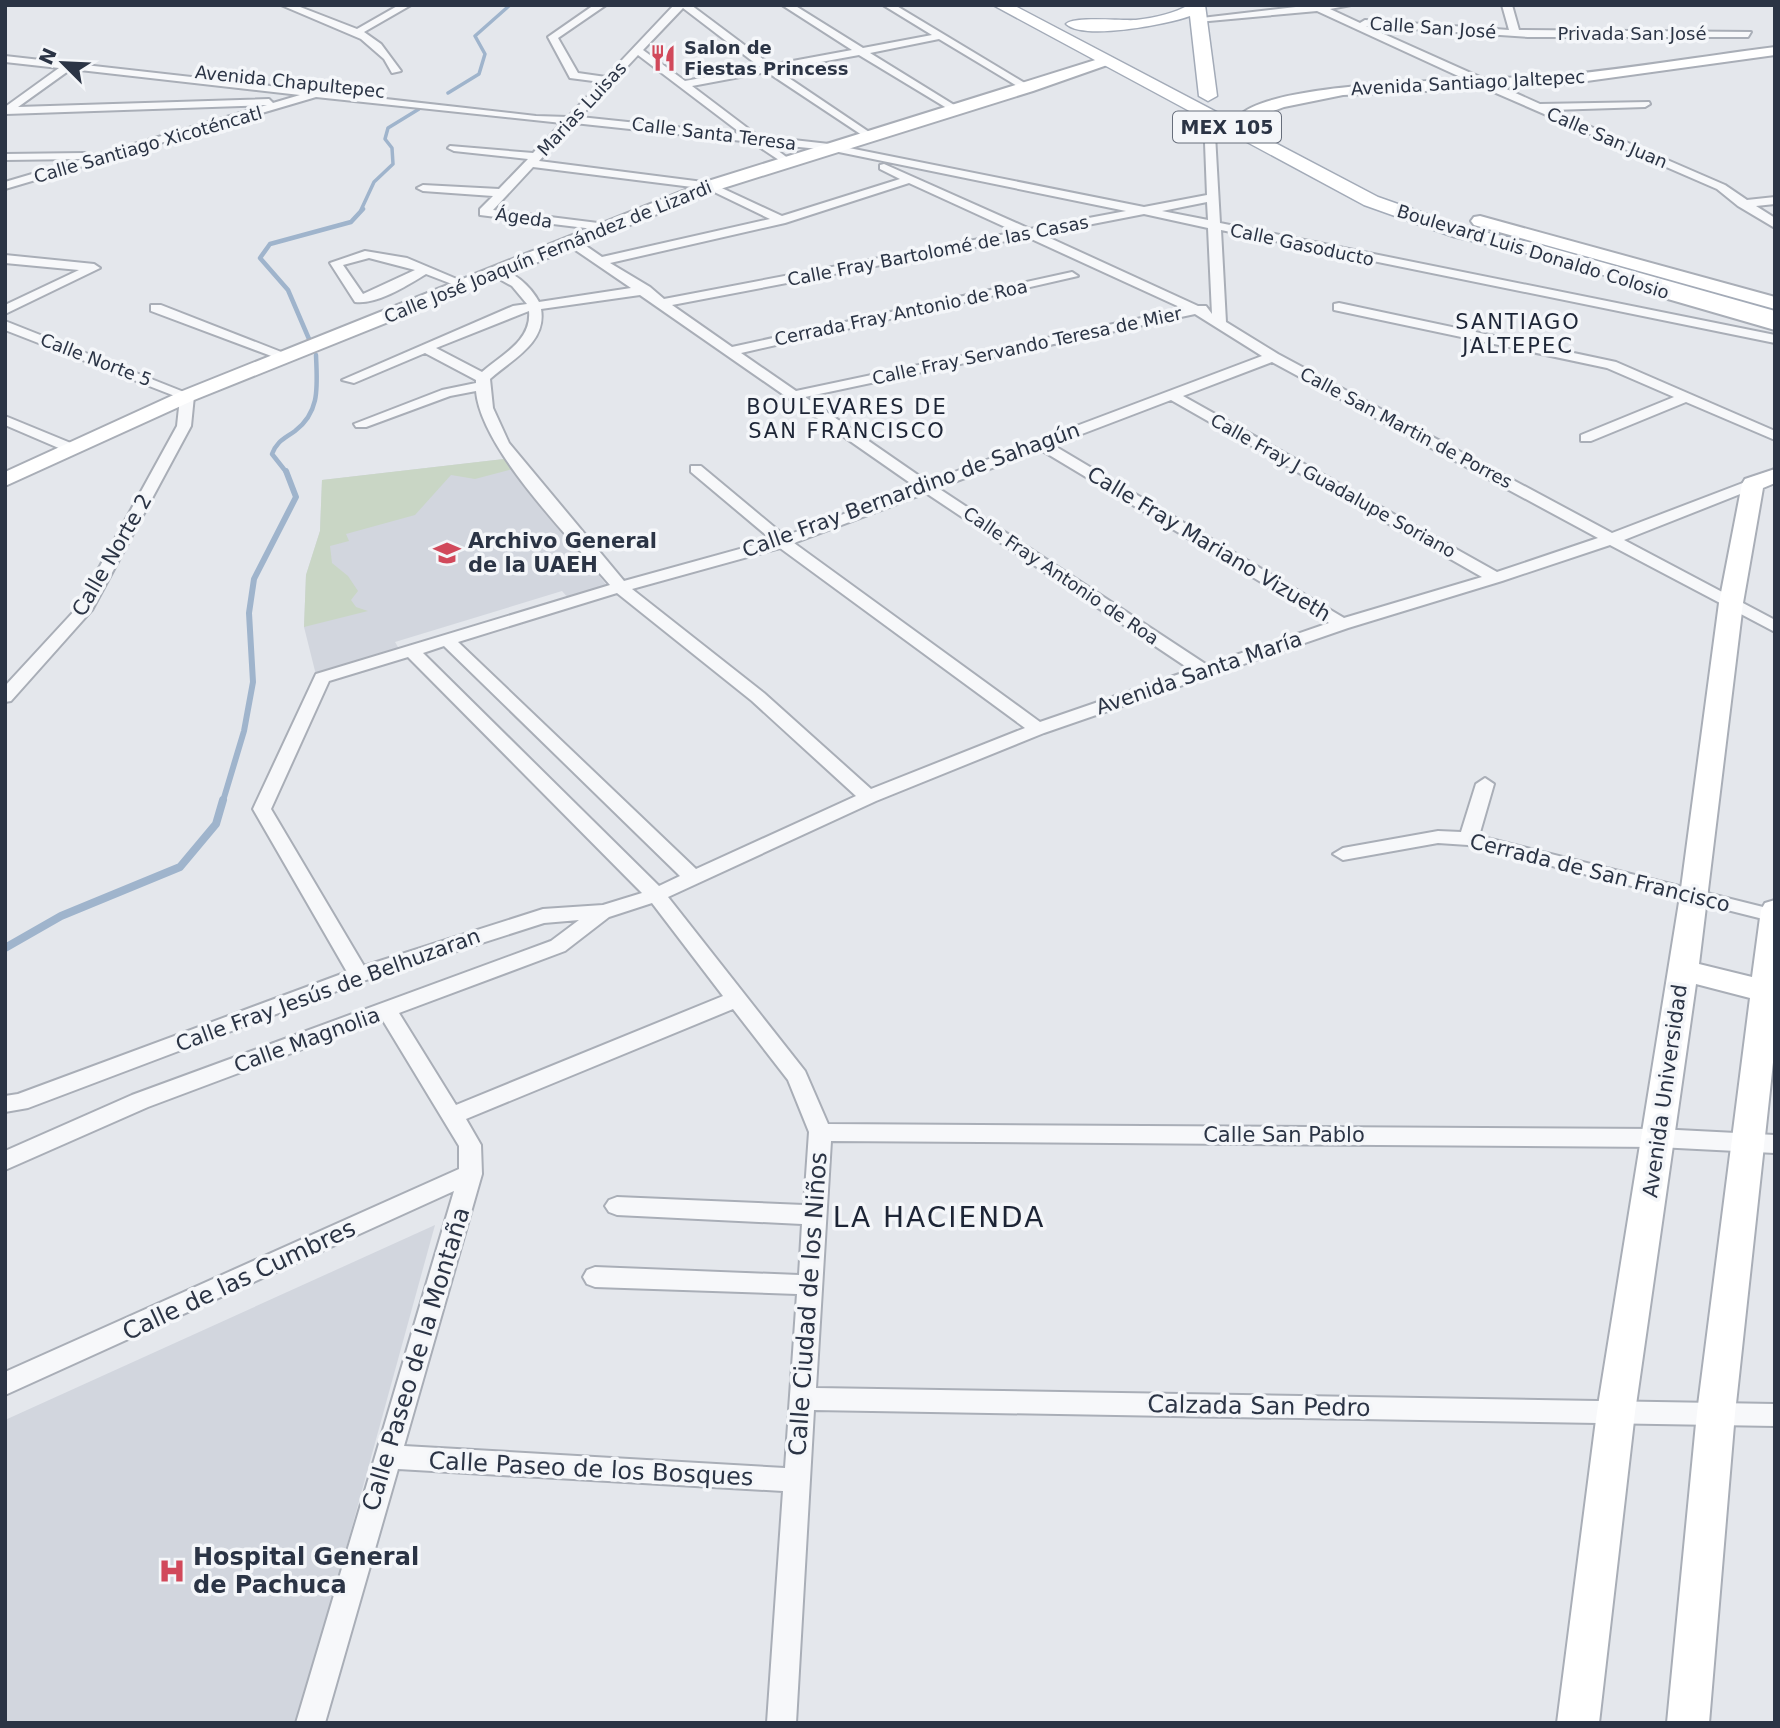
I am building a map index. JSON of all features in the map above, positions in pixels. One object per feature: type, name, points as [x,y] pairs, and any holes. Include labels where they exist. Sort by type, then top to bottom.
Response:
[{"type":"main road","name":"Boulevard Luis Donaldo Colosio","points":[[1001,5],[1349,191],[1461,233]]},
{"type":"main road","points":[[1105,40],[1068,21],[1118,28],[1160,23],[1197,11]]},
{"type":"main road","name":"MEX 105","points":[[1197,11],[1208,96]]},
{"type":"main road","name":"Boulevard Luis Donaldo Colosio","points":[[1127,52],[1371,179],[1432,206],[1480,221]]},
{"type":"main road","points":[[1480,221],[1600,264],[1775,318]]},
{"type":"main road","points":[[1461,233],[1600,264],[1775,310]]},
{"type":"street","points":[[286,5],[375,43],[390,56],[396,71]]},
{"type":"street","points":[[356,33],[406,5]]},
{"type":"street","points":[[601,5],[553,37],[574,76],[609,80]]},
{"type":"street","points":[[682,5],[769,69],[868,136]]},
{"type":"street","name":"Marias Luisas","points":[[484,212],[682,5]]},
{"type":"street","points":[[787,5],[858,52],[955,110]]},
{"type":"street","points":[[888,5],[1028,88]]},
{"type":"street","points":[[1197,11],[1346,5]]},
{"type":"street","points":[[1511,6],[1515,33]]},
{"type":"street","name":"Calle San Juan","points":[[1319,8],[1486,86],[1721,187],[1742,204],[1775,224]]},
{"type":"street","name":"Calle San José","points":[[1350,22],[1515,33]]},
{"type":"street","name":"Privada San José","points":[[1515,33],[1748,34]]},
{"type":"street","points":[[682,85],[942,36]]},
{"type":"street","points":[[637,50],[785,161]]},
{"type":"street","name":"Avenida Santiago Jaltepec","points":[[1247,116],[1280,103],[1343,90],[1486,86],[1634,72],[1775,51]]},
{"type":"street","name":"Avenida Chapultepec","points":[[6,58],[316,93],[572,118]]},
{"type":"street","name":"Avenida Chapultepec","points":[[6,58],[329,87],[572,118]]},
{"type":"street","name":"Calle José Joaquín Fernández de Lizardi","points":[[5,480],[187,396],[711,186],[829,147],[1028,88],[1105,61]]},
{"type":"street","points":[[6,111],[69,66]]},
{"type":"street","name":"Calle Santiago Xicoténcatl","points":[[5,186],[298,101],[329,87]]},
{"type":"street","points":[[6,111],[298,101]]},
{"type":"street","points":[[1534,107],[1644,104]]},
{"type":"street","points":[[1209,117],[1211,198],[1219,314]]},
{"type":"street","name":"Calle Santa Teresa","points":[[572,118],[829,147]]},
{"type":"street","name":"Calle Gasoducto","points":[[829,147],[1775,339]]},
{"type":"street","points":[[454,148],[711,186],[781,220]]},
{"type":"street","points":[[852,153],[1034,233],[1198,310]]},
{"type":"street","points":[[5,157],[111,156]]},
{"type":"street","points":[[602,261],[781,220],[910,179]]},
{"type":"street","points":[[423,188],[501,192]]},
{"type":"street","name":"Calle Fray Bartolomé de las Casas","points":[[665,303],[1211,198]]},
{"type":"street","points":[[1742,204],[1775,200]]},
{"type":"street","name":"Ágeda","points":[[484,212],[606,228]]},
{"type":"street","name":"Boulevard Luis Donaldo Colosio","points":[[1480,221],[1775,303]]},
{"type":"street","name":"Boulevard Luis Donaldo Colosio","points":[[1461,233],[1775,324]]},
{"type":"street","name":"Calle Fray Antonio de Roa","points":[[572,242],[665,303],[926,487],[1204,671]]},
{"type":"street","points":[[424,270],[398,285],[360,299],[336,263],[371,253],[424,270],[465,285]]},
{"type":"street","points":[[5,259],[94,268],[82,277],[5,310]]},
{"type":"street","points":[[361,424],[482,382],[530,336],[535,320],[534,305],[528,290],[517,280],[498,273]]},
{"type":"street","name":"Cerrada Fray Antonio de Roa","points":[[730,351],[1072,275]]},
{"type":"street","points":[[349,380],[518,309],[646,290]]},
{"type":"street","points":[[1339,307],[1611,365],[1775,436]]},
{"type":"street","points":[[156,308],[287,357]]},
{"type":"street","name":"Calle Fray Servando Teresa de Mier","points":[[795,395],[1198,310],[1219,314]]},
{"type":"street","name":"Calle San Martin de Porres","points":[[1219,314],[1273,357],[1614,538],[1775,627]]},
{"type":"street","name":"Calle Norte 5","points":[[5,325],[187,396]]},
{"type":"street","points":[[425,348],[482,382]]},
{"type":"street","name":"Calle Fray Bernardino de Sahagún","points":[[359,975],[262,809],[322,678],[620,587],[783,542],[1273,357]]},
{"type":"street","points":[[482,382],[482,396],[492,431],[620,587],[758,697],[869,797]]},
{"type":"street","name":"Calle Fray J Guadalupe Soriano","points":[[1170,394],[1496,578]]},
{"type":"street","name":"Calle Norte 2","points":[[5,697],[83,610],[184,426],[187,396]]},
{"type":"street","points":[[1586,438],[1687,397]]},
{"type":"street","points":[[5,420],[74,449]]},
{"type":"street","name":"Calle Fray Mariano Vizueth","points":[[1040,443],[1342,624]]},
{"type":"street","points":[[695,469],[783,542],[1038,729]]},
{"type":"street","name":"Avenida Santa María","points":[[656,895],[869,797],[1038,729],[1342,624],[1496,578],[1614,538],[1764,479]]},
{"type":"street","name":"Avenida Universidad","points":[[1578,1723],[1616,1412],[1683,970],[1731,603],[1764,479]]},
{"type":"street","points":[[447,640],[694,878]]},
{"type":"street","name":"Calle Ciudad de los Niños","points":[[412,651],[656,895],[797,1077],[820,1132],[781,1723]]},
{"type":"street","points":[[1468,839],[1485,784]]},
{"type":"street","name":"Cerrada de San Francisco","points":[[1343,854],[1438,837],[1468,839],[1774,916]]},
{"type":"street","name":"Calle Fray Jesús de Belhuzaran","points":[[5,1104],[20,1102],[359,975],[542,916],[604,912],[656,895]]},
{"type":"street","points":[[1688,1723],[1716,1413],[1761,1142],[1765,991],[1775,910]]},
{"type":"street","name":"Calle Magnolia","points":[[5,1161],[140,1101],[558,946],[604,912]]},
{"type":"street","points":[[1683,970],[1765,991]]},
{"type":"street","points":[[451,1116],[736,999]]},
{"type":"street","name":"Calle Paseo de la Montaña","points":[[310,1723],[471,1174],[470,1145],[387,1011]]},
{"type":"street","name":"Calle San Pablo","points":[[820,1132],[1658,1138],[1761,1142]]},
{"type":"street","name":"Calle de las Cumbres","points":[[5,1384],[471,1174]]},
{"type":"street","points":[[617,1206],[815,1215]]},
{"type":"street","points":[[595,1277],[811,1285]]},
{"type":"street","name":"Calzada San Pedro","points":[[802,1399],[1775,1415]]},
{"type":"street","name":"Calle Paseo de los Bosques","points":[[387,1457],[795,1480]]},
{"type":"shaded area","name":"Archivo General de la UAEH","points":[[504,459],[609,588],[570,600],[562,591],[395,642],[401,652],[316,675],[304,627],[306,575],[320,531],[322,480]]},
{"type":"shaded area","name":"Hospital General de Pachuca","points":[[435,1225],[298,1723],[5,1723],[5,1420]]},
{"type":"green space","points":[[504,459],[513,469],[475,479],[451,475],[415,515],[346,534],[349,541],[330,546],[332,563],[348,576],[358,591],[351,600],[356,607],[368,611],[304,627],[306,575],[320,531],[322,480]]},
{"type":"waterway","points":[[448,93],[479,74],[485,54],[475,36],[510,5]]},
{"type":"waterway","points":[[361,210],[374,182],[393,164],[392,148],[385,139],[388,128],[419,109]]},
{"type":"waterway","points":[[309,339],[288,290],[260,258],[270,244],[351,222],[363,209]]},
{"type":"waterway","points":[[287,472],[272,454],[279,443],[295,431],[309,415],[316,397],[316,355]]},
{"type":"waterway","points":[[223,801],[244,731],[253,682],[249,613],[254,579],[296,497],[287,472]]},
{"type":"waterway","points":[[5,948],[61,916],[180,867],[216,824],[223,800]]},
{"type":"place","name":"Salon de Fiestas Princess","points":[[663,58]]},
{"type":"place","name":"Archivo General de la UAEH","points":[[447,553]]},
{"type":"place","name":"Hospital General de Pachuca","points":[[172,1571]]},
{"type":"district","name":"SANTIAGO JALTEPEC","points":[[1518,334]]},
{"type":"district","name":"BOULEVARES DE SAN FRANCISCO","points":[[847,419]]},
{"type":"district","name":"LA HACIENDA","points":[[939,1217]]}]
